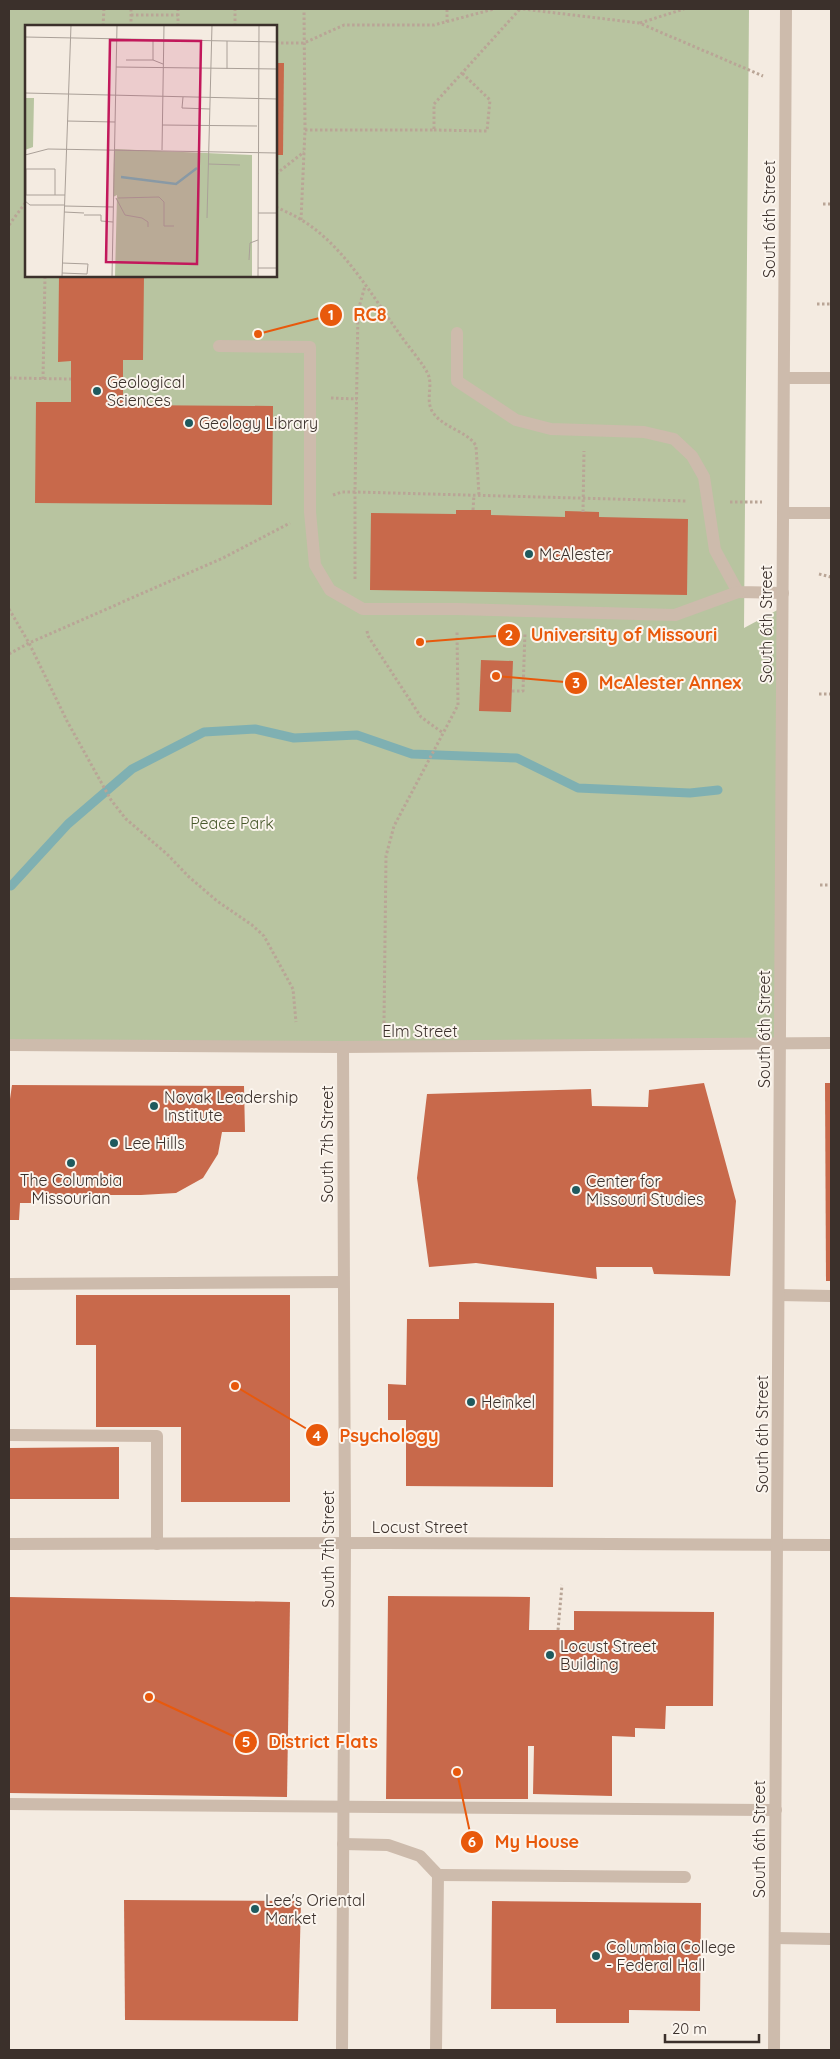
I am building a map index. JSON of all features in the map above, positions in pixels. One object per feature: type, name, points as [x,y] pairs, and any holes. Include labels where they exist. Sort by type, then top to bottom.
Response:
[{"type":"street","name":"South 6th Street","points":[[774,2050],[786,9]]},
{"type":"street","points":[[457,333],[457,381],[516,420],[551,429],[644,432],[674,439],[692,456],[704,477],[714,550],[738,592]]},
{"type":"street","points":[[219,346],[310,348],[310,512],[315,565],[330,590],[363,609],[457,609],[675,615],[738,592],[783,593]]},
{"type":"street","points":[[784,378],[831,378]]},
{"type":"street","points":[[783,513],[831,513]]},
{"type":"street","name":"Elm Street","points":[[9,1045],[343,1047],[831,1043]]},
{"type":"street","name":"South 7th Street","points":[[342,2050],[345,1543],[343,1047]]},
{"type":"street","points":[[9,1284],[343,1282]]},
{"type":"street","points":[[779,1295],[831,1296]]},
{"type":"street","points":[[9,1435],[157,1436],[157,1544]]},
{"type":"street","name":"Locust Street","points":[[9,1544],[831,1545]]},
{"type":"street","points":[[9,1804],[776,1810]]},
{"type":"street","points":[[343,1844],[388,1845],[420,1856],[438,1875],[436,2050]]},
{"type":"street","points":[[438,1875],[686,1877]]},
{"type":"street","points":[[775,1938],[831,1938]]},
{"type":"path","points":[[103,25],[104,9]]},
{"type":"path","points":[[131,9],[131,25]]},
{"type":"path","points":[[178,9],[178,25]]},
{"type":"path","points":[[235,9],[235,25]]},
{"type":"path","points":[[301,220],[305,152],[304,9]]},
{"type":"path","points":[[447,9],[447,22]]},
{"type":"path","points":[[278,43],[304,43],[344,25],[434,25],[494,9]]},
{"type":"path","points":[[434,130],[434,104],[521,9],[639,23],[786,87]]},
{"type":"path","points":[[639,23],[684,9]]},
{"type":"path","points":[[131,15],[178,15]]},
{"type":"path","points":[[305,130],[488,131],[490,100],[462,73]]},
{"type":"path","points":[[278,172],[305,152]]},
{"type":"path","points":[[9,225],[25,203]]},
{"type":"path","points":[[824,204],[831,204]]},
{"type":"path","points":[[278,208],[301,220],[327,240],[354,270],[429,376],[432,410],[448,426],[473,441],[478,463],[479,495]]},
{"type":"path","points":[[43,379],[45,278]]},
{"type":"path","points":[[365,286],[358,311],[355,587],[363,609],[368,636],[421,717],[443,733]]},
{"type":"path","points":[[817,304],[831,304]]},
{"type":"path","points":[[9,378],[71,379]]},
{"type":"path","points":[[325,398],[357,399]]},
{"type":"path","points":[[583,512],[584,431]]},
{"type":"path","points":[[9,654],[29,643],[223,558],[310,512],[332,495],[342,492],[746,502]]},
{"type":"path","points":[[473,510],[474,495]]},
{"type":"path","points":[[819,574],[831,577]]},
{"type":"path","points":[[9,609],[29,643],[67,721],[110,800],[126,819],[167,854],[188,876],[217,901],[252,925],[264,936],[293,989],[296,1022]]},
{"type":"path","points":[[384,1023],[386,856],[394,826],[458,705],[457,609]]},
{"type":"path","points":[[512,691],[523,691],[526,611]]},
{"type":"path","points":[[820,694],[831,694]]},
{"type":"path","points":[[820,885],[831,885]]},
{"type":"path","points":[[558,1630],[562,1584]]},
{"type":"green space","name":"Peace Park","points":[[9,9],[749,9],[744,628],[783,607],[780,1044],[9,1045]]},
{"type":"building","points":[[278,63],[284,63],[283,155],[278,155]]},
{"type":"building","name":"Geological Sciences","points":[[59,278],[144,278],[143,360],[123,360],[123,405],[273,406],[272,505],[35,503],[36,402],[71,402],[71,361],[58,362]]},
{"type":"building","name":"McAlester","points":[[456,510],[491,510],[491,515],[565,517],[565,511],[599,512],[599,517],[688,519],[687,595],[370,590],[371,513],[456,514]]},
{"type":"building","points":[[481,660],[513,661],[511,712],[479,711]]},
{"type":"building","name":"Center for Missouri Studies","points":[[704,1083],[736,1201],[730,1276],[654,1274],[652,1267],[596,1267],[597,1279],[476,1263],[429,1267],[417,1178],[427,1094],[591,1089],[592,1106],[648,1107],[649,1090]]},
{"type":"building","points":[[825,1083],[831,1083],[831,1281],[826,1281]]},
{"type":"building","name":"Lee Hills","points":[[12,1085],[244,1086],[245,1132],[222,1132],[218,1154],[203,1178],[176,1193],[141,1195],[35,1195],[35,1203],[20,1203],[19,1220],[9,1220],[9,1106]]},
{"type":"building","points":[[76,1295],[290,1295],[290,1502],[181,1502],[181,1427],[96,1427],[96,1345],[76,1345]]},
{"type":"building","name":"Heinkel","points":[[459,1302],[554,1303],[553,1487],[406,1486],[406,1420],[388,1420],[388,1384],[406,1385],[407,1319],[459,1319]]},
{"type":"building","points":[[119,1447],[119,1499],[9,1499],[9,1448]]},
{"type":"building","name":"Locust Street Building","points":[[388,1596],[530,1597],[529,1630],[574,1630],[574,1611],[714,1612],[713,1706],[666,1706],[665,1729],[635,1728],[635,1737],[612,1736],[612,1796],[533,1794],[534,1746],[528,1746],[528,1799],[386,1799]]},
{"type":"building","points":[[9,1597],[290,1602],[287,1797],[9,1793]]},
{"type":"building","points":[[124,1900],[301,1901],[298,2021],[125,2020]]},
{"type":"building","name":"Columbia College - Federal Hall","points":[[492,1901],[701,1903],[700,2011],[629,2010],[629,2023],[556,2023],[556,2009],[491,2009]]},
{"type":"waterway","points":[[11,886],[68,824],[132,769],[204,732],[255,729],[294,738],[357,735],[412,754],[517,758],[578,788],[690,793],[718,790]]},
{"type":"place","name":"RC8","points":[[258,334]]},
{"type":"place","name":"Geological Sciences","points":[[97,391]]},
{"type":"place","name":"Geology Library","points":[[189,423]]},
{"type":"place","name":"McAlester","points":[[529,554]]},
{"type":"place","name":"University of Missouri","points":[[420,642]]},
{"type":"place","name":"McAlester Annex","points":[[496,676]]},
{"type":"place","name":"Novak Leadership Institute","points":[[154,1106]]},
{"type":"place","name":"Lee Hills","points":[[114,1143]]},
{"type":"place","name":"The Columbia Missourian","points":[[71,1163]]},
{"type":"place","name":"Center for Missouri Studies","points":[[576,1190]]},
{"type":"place","name":"Psychology","points":[[235,1386]]},
{"type":"place","name":"Heinkel","points":[[471,1402]]},
{"type":"place","name":"Locust Street Building","points":[[550,1655]]},
{"type":"place","name":"District Flats","points":[[149,1697]]},
{"type":"place","name":"My House","points":[[457,1772]]},
{"type":"place","name":"Lee's Oriental Market","points":[[255,1909]]},
{"type":"place","name":"Columbia College - Federal Hall","points":[[596,1956]]}]
